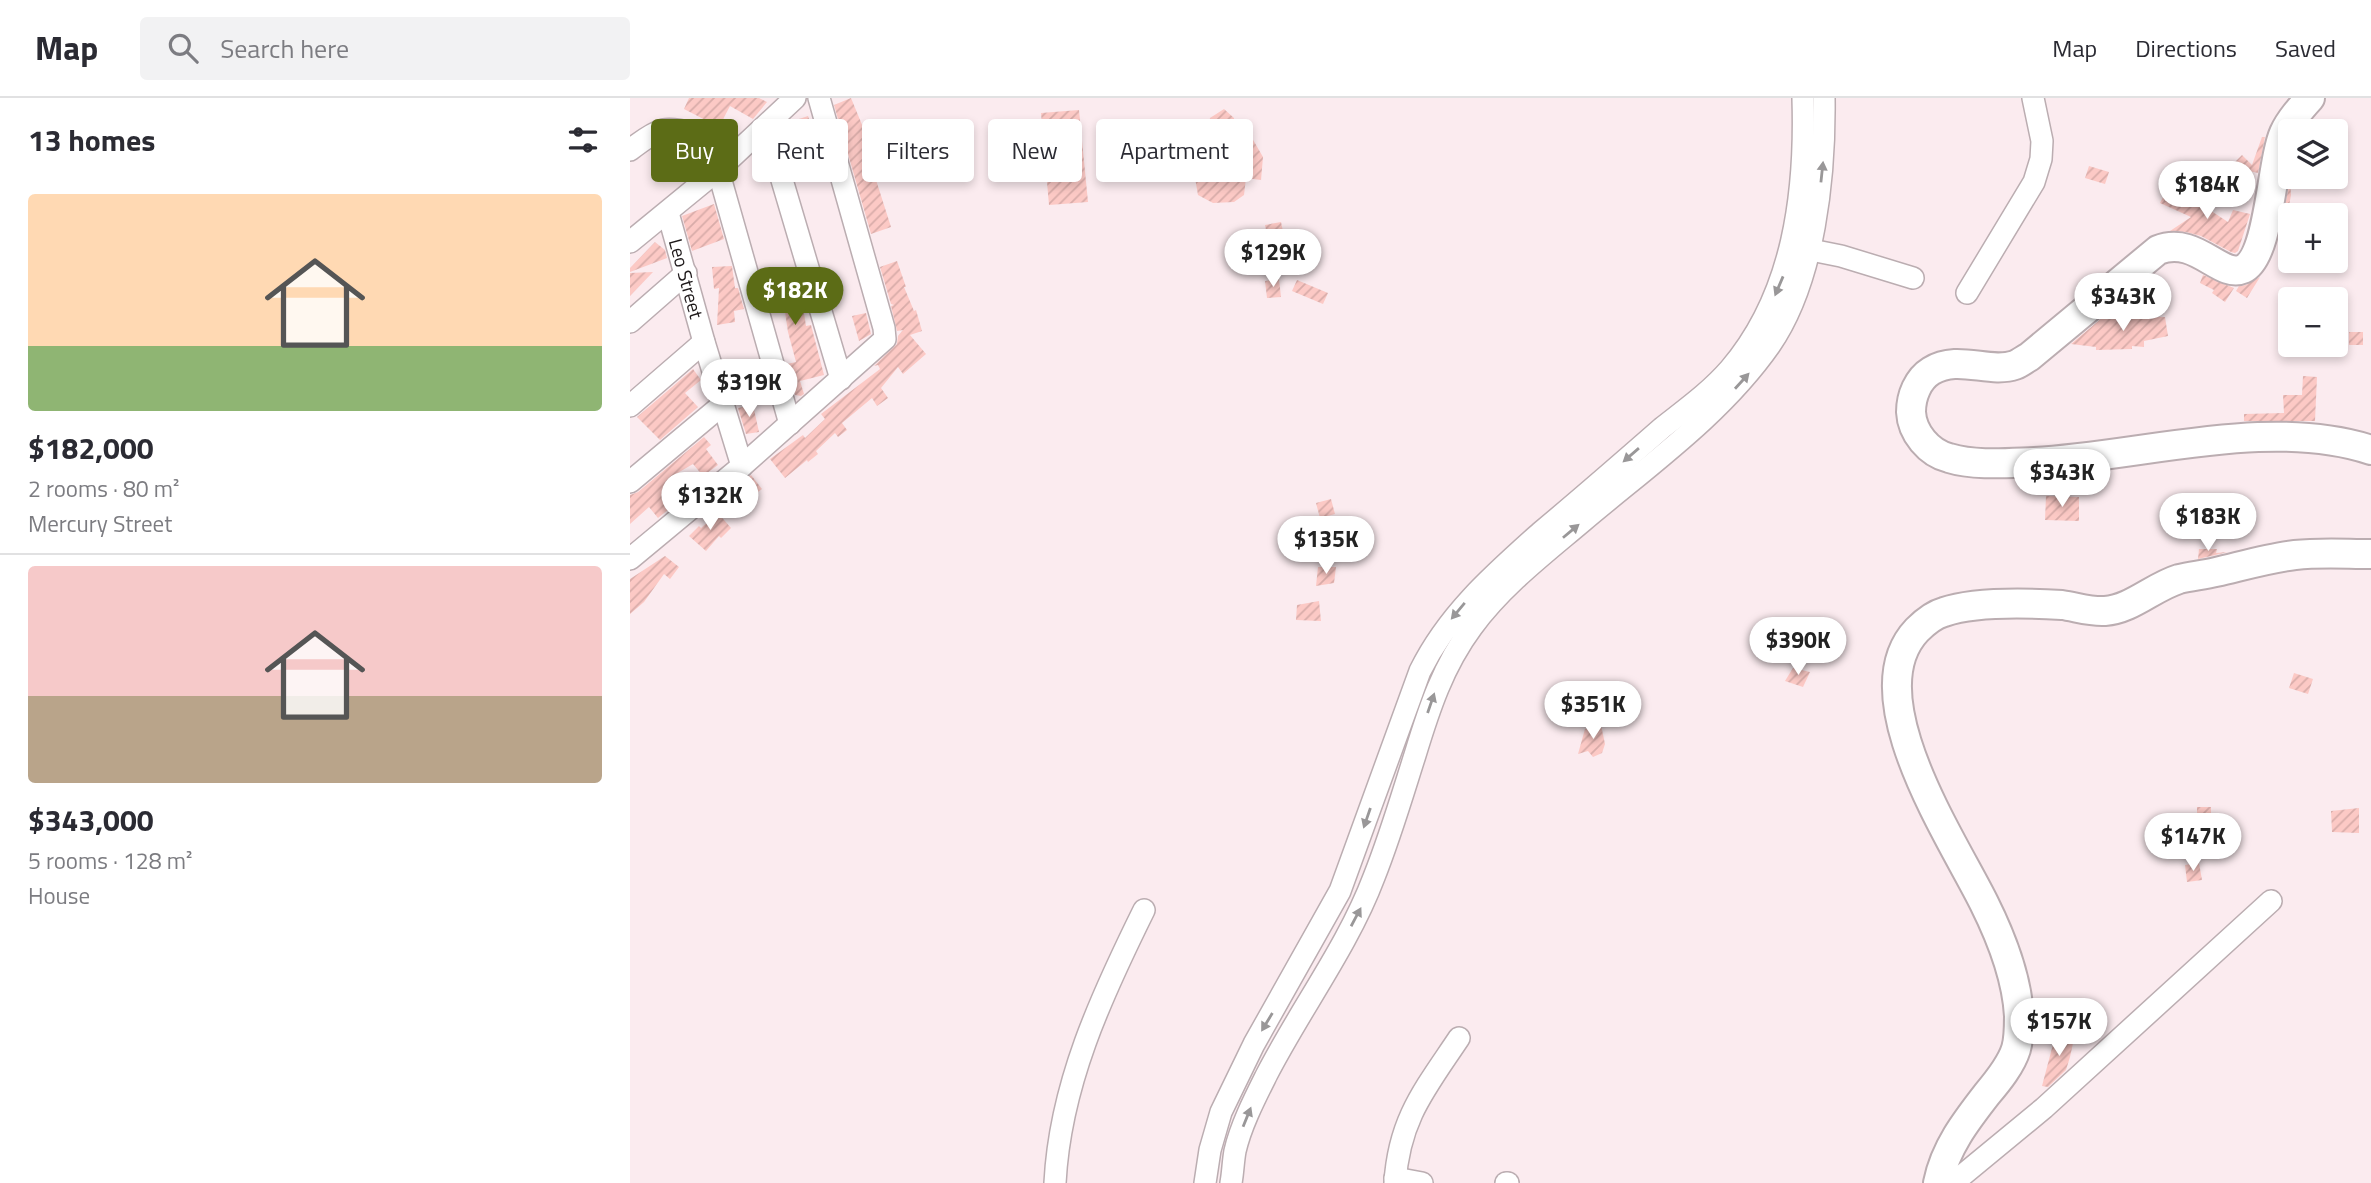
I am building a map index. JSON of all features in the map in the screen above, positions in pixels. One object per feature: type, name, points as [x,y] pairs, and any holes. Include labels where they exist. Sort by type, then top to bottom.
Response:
[{"type":"main road","points":[[2310,98],[2284,133],[2273,175],[2260,251],[2247,267],[2235,271],[2226,268],[2184,246],[2158,250],[2029,357],[2014,365],[1959,363],[1931,371],[1917,385],[1911,413],[1919,435],[1933,451],[1949,458],[1968,461],[2056,461],[2239,439],[2313,437],[2345,442],[2371,450]]},
{"type":"main road","points":[[1938,1183],[1951,1146],[2013,1055],[2019,1018],[2017,995],[1998,932],[1928,797],[1907,743],[1897,685],[1898,664],[1912,635],[1926,621],[1944,612],[1966,608],[2025,603],[2102,612],[2120,609],[2155,589],[2178,580],[2241,565],[2294,555],[2371,554]]},
{"type":"street","points":[[630,559],[742,466],[885,339],[819,98]]},
{"type":"street","points":[[1800,248],[1803,98]]},
{"type":"street","points":[[1205,1183],[1210,1150],[1221,1112],[1254,1044],[1340,891],[1420,671],[1432,648],[1464,604],[1513,569],[1673,433],[1724,400],[1772,342],[1789,311],[1800,248],[1825,145],[1824,98]]},
{"type":"street","points":[[1967,293],[2034,183],[2041,159],[2042,141],[2034,98]]},
{"type":"street","points":[[771,119],[783,101]]},
{"type":"street","points":[[630,150],[651,137]]},
{"type":"street","points":[[738,149],[752,138]]},
{"type":"street","points":[[630,242],[704,182]]},
{"type":"street","points":[[721,182],[790,424]]},
{"type":"street","points":[[783,182],[841,379]]},
{"type":"street","name":"Leo Street","points":[[668,213],[742,466]]},
{"type":"street","points":[[1800,248],[1841,256],[1913,278]]},
{"type":"street","points":[[630,322],[686,273]]},
{"type":"street","points":[[630,406],[704,342]]},
{"type":"street","points":[[630,482],[722,405]]},
{"type":"street","points":[[1231,1183],[1236,1149],[1247,1116],[1282,1045],[1357,916],[1374,877],[1443,672],[1513,569]]},
{"type":"street","points":[[1382,775],[1407,780]]},
{"type":"street","points":[[1952,1183],[2044,1108],[2271,901]]},
{"type":"street","points":[[1055,1183],[1057,1148],[1072,1078],[1112,975],[1144,911]]},
{"type":"street","points":[[1422,1183],[1395,1180],[1403,1131],[1412,1110],[1459,1038]]},
{"type":"building","points":[[689,98],[759,98],[767,102],[753,119],[730,106],[723,119],[703,119],[684,109]]},
{"type":"building","points":[[851,98],[862,125],[862,182],[877,182],[891,227],[871,234],[848,154],[848,119],[838,119],[834,105]]},
{"type":"building","points":[[1224,109],[1234,119],[1210,119]]},
{"type":"building","points":[[1079,110],[1080,119],[1042,119],[1041,113]]},
{"type":"building","points":[[2262,137],[2265,137],[2258,173],[2240,169],[2234,163],[2242,155],[2252,165]]},
{"type":"building","points":[[1253,140],[1263,157],[1261,180],[1253,179]]},
{"type":"building","points":[[1082,141],[1088,202],[1049,205],[1047,182],[1082,182]]},
{"type":"building","points":[[2196,163],[2211,164],[2211,180],[2196,180]]},
{"type":"building","points":[[2089,166],[2109,172],[2105,184],[2085,178]]},
{"type":"building","points":[[1196,182],[1246,182],[1244,195],[1234,202],[1213,203],[1198,195]]},
{"type":"building","points":[[2170,184],[2228,222],[2233,210],[2250,214],[2238,251],[2231,252],[2201,236],[2170,231],[2191,217],[2160,203]]},
{"type":"building","points":[[2288,189],[2291,189],[2290,203],[2286,203]]},
{"type":"building","points":[[714,204],[724,239],[692,251],[682,216]]},
{"type":"building","points":[[1281,222],[1284,236],[1268,240],[1265,225]]},
{"type":"building","points":[[655,242],[665,250],[667,258],[630,272],[630,268]]},
{"type":"building","points":[[897,261],[904,287],[914,311],[916,310],[922,331],[910,335],[926,354],[903,374],[898,367],[881,388],[888,398],[877,406],[872,398],[842,423],[847,430],[838,437],[835,433],[816,451],[818,454],[785,478],[770,459],[803,435],[805,438],[825,419],[821,414],[880,369],[878,365],[874,366],[897,344],[898,336],[903,330],[897,331],[891,306],[894,305],[891,304],[880,267]]},
{"type":"building","points":[[732,266],[735,288],[738,288],[744,309],[734,311],[735,322],[717,325],[719,288],[714,289],[712,267]]},
{"type":"building","points":[[794,267],[806,326],[811,325],[824,375],[800,381],[804,394],[801,396],[795,395],[787,364],[796,362],[782,292],[767,294],[760,272]]},
{"type":"building","points":[[653,272],[630,296],[630,273]]},
{"type":"building","points":[[2203,275],[2234,288],[2225,302],[2212,293],[2214,290],[2200,283]]},
{"type":"building","points":[[2260,277],[2247,298],[2236,291],[2239,286]]},
{"type":"building","points":[[1279,279],[1281,297],[1267,298],[1265,281]]},
{"type":"building","points":[[1297,280],[1328,293],[1323,304],[1292,291]]},
{"type":"building","points":[[866,313],[871,334],[859,341],[852,316]]},
{"type":"building","points":[[2165,317],[2168,336],[2144,341],[2144,347],[2096,350],[2096,347],[2071,344],[2102,318]]},
{"type":"building","points":[[2349,332],[2363,332],[2363,345],[2349,345]]},
{"type":"building","points":[[737,368],[755,371],[752,389],[734,387]]},
{"type":"building","points":[[693,369],[701,380],[685,393],[698,407],[660,440],[637,417]]},
{"type":"building","points":[[2303,376],[2317,377],[2315,421],[2244,421],[2244,414],[2284,413],[2283,395],[2302,395]]},
{"type":"building","points":[[753,405],[759,432],[746,434],[738,408]]},
{"type":"building","points":[[704,437],[711,445],[706,449],[718,465],[703,476],[693,464],[669,478],[685,496],[658,518],[649,507],[630,524],[630,495],[638,492]]},
{"type":"building","points":[[751,475],[762,489],[750,498],[740,485]]},
{"type":"building","points":[[2046,496],[2079,497],[2079,521],[2045,520]]},
{"type":"building","points":[[1331,499],[1335,514],[1320,518],[1316,503]]},
{"type":"building","points":[[718,513],[731,528],[721,538],[719,536],[706,551],[689,536]]},
{"type":"building","points":[[2199,549],[2217,549],[2216,553],[2228,552],[2198,559]]},
{"type":"building","points":[[665,556],[679,567],[670,579],[664,574],[644,602],[630,614],[630,579]]},
{"type":"building","points":[[1318,567],[1336,567],[1334,583],[1316,586]]},
{"type":"building","points":[[1319,601],[1321,621],[1296,620],[1297,605]]},
{"type":"building","points":[[1793,668],[1810,672],[1803,687],[1785,681]]},
{"type":"building","points":[[2294,673],[2313,679],[2308,694],[2289,688]]},
{"type":"building","points":[[1601,725],[1605,744],[1602,753],[1593,757],[1588,751],[1578,754],[1585,729]]},
{"type":"building","points":[[2197,807],[2211,807],[2211,819],[2197,820]]},
{"type":"building","points":[[2359,808],[2359,833],[2332,832],[2331,811]]},
{"type":"building","points":[[2199,863],[2202,880],[2187,882],[2185,865]]},
{"type":"building","points":[[2056,1033],[2075,1034],[2070,1057],[2066,1070],[2048,1087],[2042,1086]]}]
